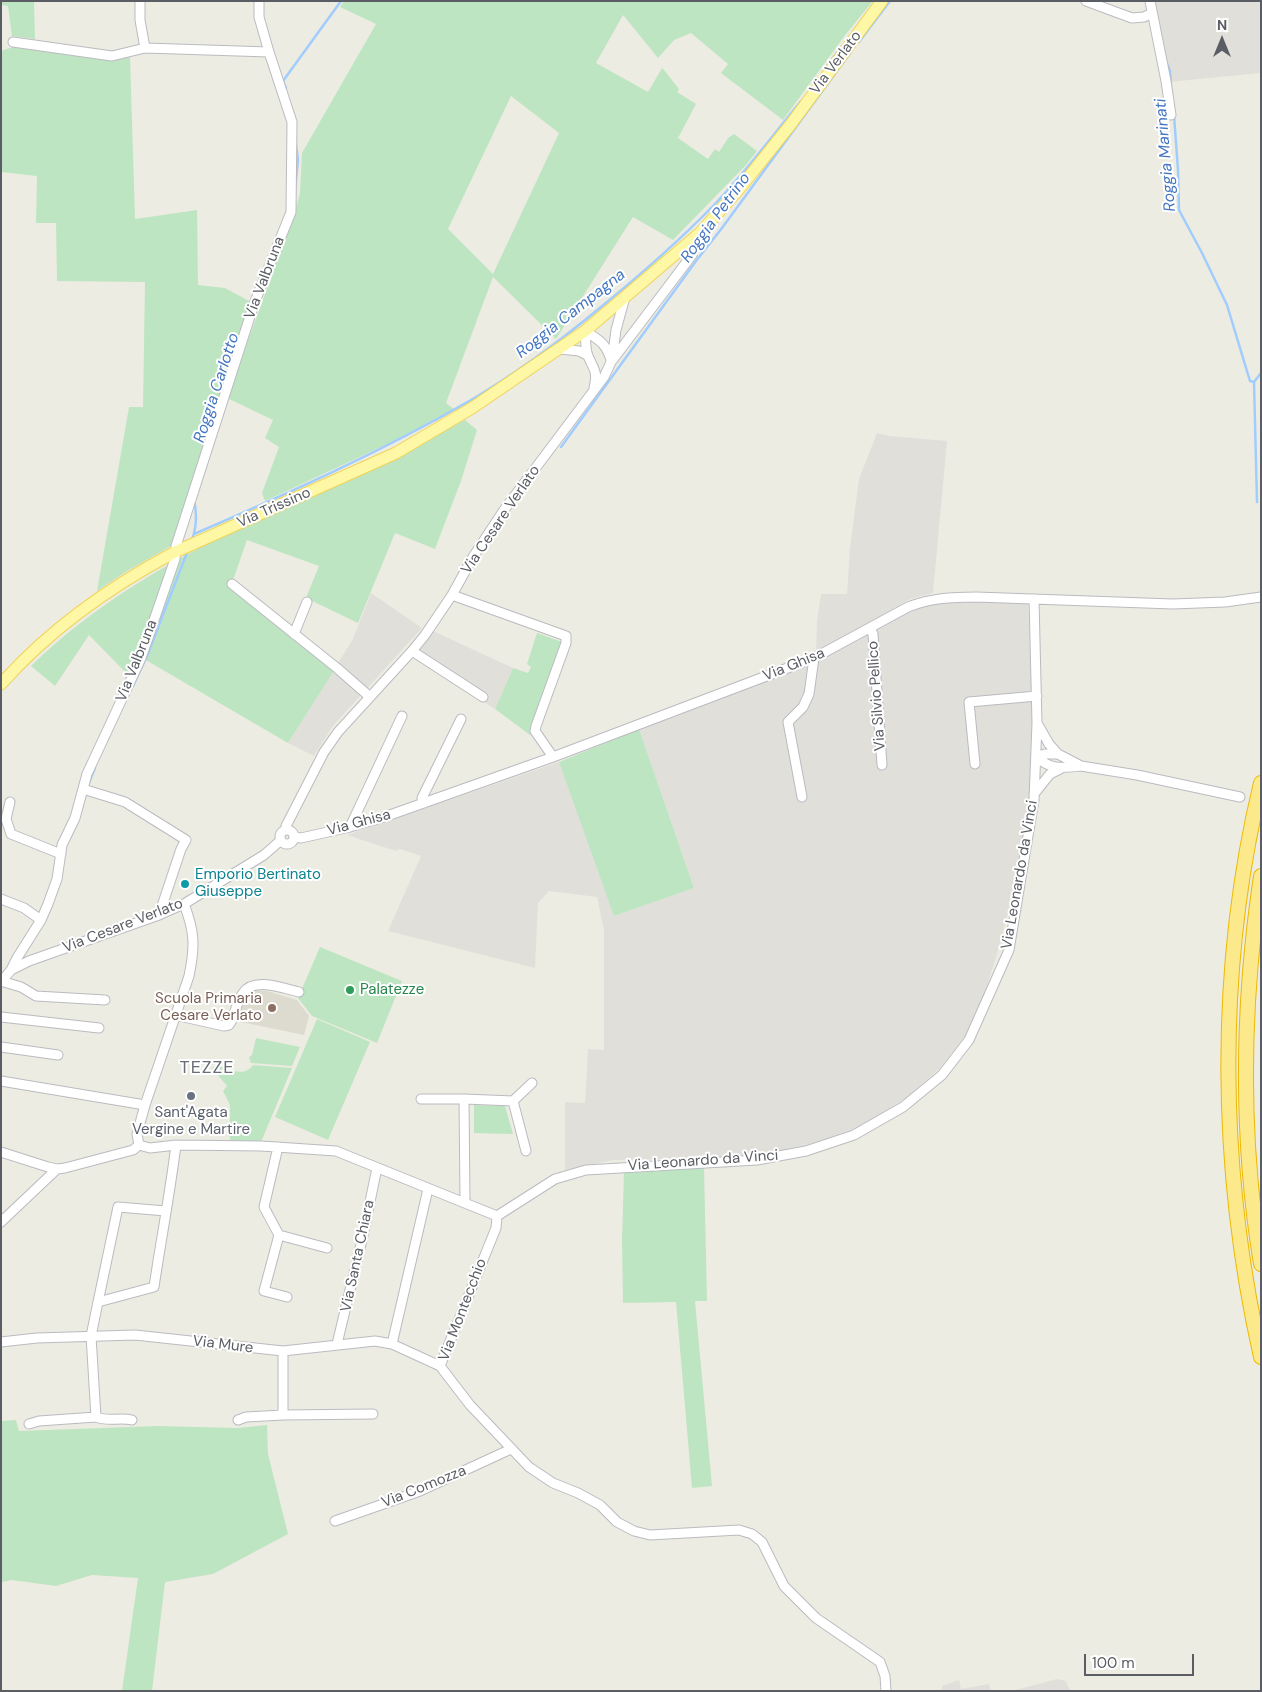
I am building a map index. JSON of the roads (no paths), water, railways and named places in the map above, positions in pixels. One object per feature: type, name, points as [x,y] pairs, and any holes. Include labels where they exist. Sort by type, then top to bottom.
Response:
[{"type":"highway","points":[[1261,783],[1248,845],[1238,919],[1232,986],[1229,1066],[1230,1131],[1237,1213],[1247,1289],[1261,1357]]},
{"type":"highway","points":[[1261,876],[1249,981],[1246,1078],[1250,1176],[1261,1264]]},
{"type":"main road","name":"Via Verlato","points":[[684,246],[700,233],[740,188],[791,124],[882,1]]},
{"type":"main road","points":[[560,350],[585,331],[684,246]]},
{"type":"main road","name":"Via Trissino","points":[[1,684],[16,667],[75,616],[143,569],[175,552],[396,453],[472,408],[560,350]]},
{"type":"street","points":[[140,1],[140,20],[145,48]]},
{"type":"street","name":"Via Valbruna","points":[[11,970],[41,920],[48,904],[58,879],[62,845],[74,818],[87,774],[141,658],[176,559],[175,552],[254,304],[291,212],[292,122],[258,17],[259,1]]},
{"type":"street","points":[[1086,1],[1132,18],[1144,17],[1152,13]]},
{"type":"street","points":[[1150,1],[1171,115]]},
{"type":"street","points":[[13,42],[112,56],[145,48],[269,52]]},
{"type":"street","name":"Via Cesare Verlato","points":[[11,970],[29,961],[159,915],[184,904],[264,856],[280,840],[280,834],[287,830],[286,826],[324,752],[338,732],[412,651],[452,595],[493,526],[692,255],[684,246]]},
{"type":"street","name":"Via Cesare Verlato","points":[[612,362],[616,330],[625,297]]},
{"type":"street","points":[[585,331],[608,348],[612,362]]},
{"type":"street","points":[[585,331],[588,356],[595,371],[594,390]]},
{"type":"street","points":[[560,350],[579,351],[588,356]]},
{"type":"street","points":[[232,584],[370,697]]},
{"type":"street","points":[[452,595],[566,636],[566,643],[536,726],[536,731],[553,757]]},
{"type":"street","name":"Via Ghisa","points":[[294,837],[301,838],[350,827],[553,757],[814,658],[908,607],[934,599],[976,597],[1034,598],[1173,604],[1261,597]]},
{"type":"street","name":"Via Leonardo da Vinci","points":[[497,1216],[554,1179],[578,1172],[621,1167],[757,1160],[806,1151],[854,1135],[902,1107],[942,1075],[969,1040],[1009,950],[1022,880],[1034,794],[1037,696],[1034,598]]},
{"type":"street","points":[[294,634],[307,602]]},
{"type":"street","name":"Via Silvio Pellico","points":[[870,628],[874,634],[882,765]]},
{"type":"street","points":[[412,651],[483,697]]},
{"type":"street","points":[[802,797],[788,722],[802,707],[809,694],[814,658]]},
{"type":"street","points":[[975,764],[969,702],[1037,696]]},
{"type":"street","points":[[350,827],[402,716]]},
{"type":"street","points":[[424,803],[422,798],[461,719]]},
{"type":"street","points":[[1037,723],[1049,744],[1058,754],[1081,766]]},
{"type":"street","points":[[1036,757],[1045,754],[1058,754]]},
{"type":"street","points":[[1036,757],[1048,766],[1061,768],[1081,766],[1137,775],[1240,797]]},
{"type":"street","points":[[1034,794],[1044,779],[1061,768]]},
{"type":"street","points":[[83,789],[125,802],[186,840],[181,849],[159,915]]},
{"type":"street","points":[[10,802],[6,820],[11,834],[61,854]]},
{"type":"street","points":[[280,840],[288,844],[292,841],[294,837],[287,830]]},
{"type":"street","points":[[1,899],[24,908],[41,920]]},
{"type":"street","points":[[139,1146],[137,1134],[145,1105],[189,976],[193,955],[194,937],[184,904]]},
{"type":"street","points":[[11,970],[1,981],[21,987],[36,996],[105,1000]]},
{"type":"street","points":[[175,1016],[224,1026],[231,1022],[242,994],[249,986],[257,984],[298,992]]},
{"type":"street","points":[[1,1017],[99,1028]]},
{"type":"street","points":[[1,1047],[58,1056]]},
{"type":"street","points":[[1,1081],[145,1105]]},
{"type":"street","points":[[421,1099],[513,1101],[532,1083]]},
{"type":"street","points":[[464,1099],[465,1203]]},
{"type":"street","points":[[513,1101],[526,1151]]},
{"type":"street","points":[[1,1152],[57,1169],[133,1150],[139,1146],[150,1148],[176,1146],[278,1147],[336,1151],[497,1216]]},
{"type":"street","points":[[98,1302],[154,1287],[176,1146]]},
{"type":"street","points":[[278,1147],[264,1207],[279,1235],[264,1291],[287,1297]]},
{"type":"street","name":"Via Santa Chiara","points":[[337,1344],[377,1168]]},
{"type":"street","points":[[1,1222],[57,1169]]},
{"type":"street","points":[[392,1344],[428,1189]]},
{"type":"street","points":[[96,1417],[91,1336],[118,1207],[166,1211]]},
{"type":"street","name":"Via Montecchio","points":[[497,1216],[496,1228],[440,1366],[470,1405],[529,1467],[553,1483],[578,1493],[600,1505],[617,1522],[634,1531],[650,1535],[739,1530],[752,1534],[762,1542],[784,1586],[816,1618],[880,1662],[885,1676],[886,1691]]},
{"type":"street","points":[[279,1235],[327,1248]]},
{"type":"street","name":"Via Mure","points":[[1,1342],[36,1338],[135,1335],[283,1352],[337,1344],[375,1341],[392,1344],[440,1366]]},
{"type":"street","points":[[283,1352],[283,1416]]},
{"type":"street","points":[[238,1420],[246,1417],[372,1414]]},
{"type":"street","points":[[29,1424],[39,1421],[96,1417],[103,1420],[125,1418],[132,1420]]},
{"type":"street","name":"Via Comozza","points":[[335,1521],[420,1491],[511,1449]]},
{"type":"waterway","name":"Roggia Carlotto","points":[[286,88],[283,81],[341,1]]},
{"type":"waterway","name":"Roggia Petrino","points":[[859,42],[890,1]]},
{"type":"waterway","name":"Roggia Campagna","points":[[824,70],[841,47]]},
{"type":"waterway","name":"Roggia Petrino","points":[[561,447],[851,52]]},
{"type":"waterway","name":"Roggia Marinati","points":[[1166,61],[1170,71],[1171,85]]},
{"type":"waterway","name":"Roggia Campagna","points":[[194,534],[300,487],[403,437],[471,400],[538,356],[586,320],[630,283],[700,219],[736,181],[801,101]]},
{"type":"waterway","name":"Roggia Marinati","points":[[1174,115],[1179,210],[1227,305],[1250,381],[1254,382]]},
{"type":"waterway","name":"Roggia Carlotto","points":[[295,190],[298,160],[296,145]]},
{"type":"waterway","points":[[1257,502],[1254,382],[1261,373]]},
{"type":"waterway","name":"Roggia Carlotto","points":[[192,540],[196,520],[194,499]]},
{"type":"waterway","name":"Roggia Carlotto","points":[[133,686],[147,656],[188,550]]},
{"type":"waterway","name":"Roggia Carlotto","points":[[88,785],[95,768]]},
{"type":"place","name":"Emporio Bertinato Giuseppe","points":[[185,884]]},
{"type":"place","name":"Palatezze","points":[[350,990]]},
{"type":"place","name":"Scuola Primaria Cesare Verlato","points":[[272,1008]]},
{"type":"place","name":"Sant'Agata Vergine e Martire","points":[[191,1096]]},
{"type":"district","name":"TEZZE","points":[[207,1068]]}]
